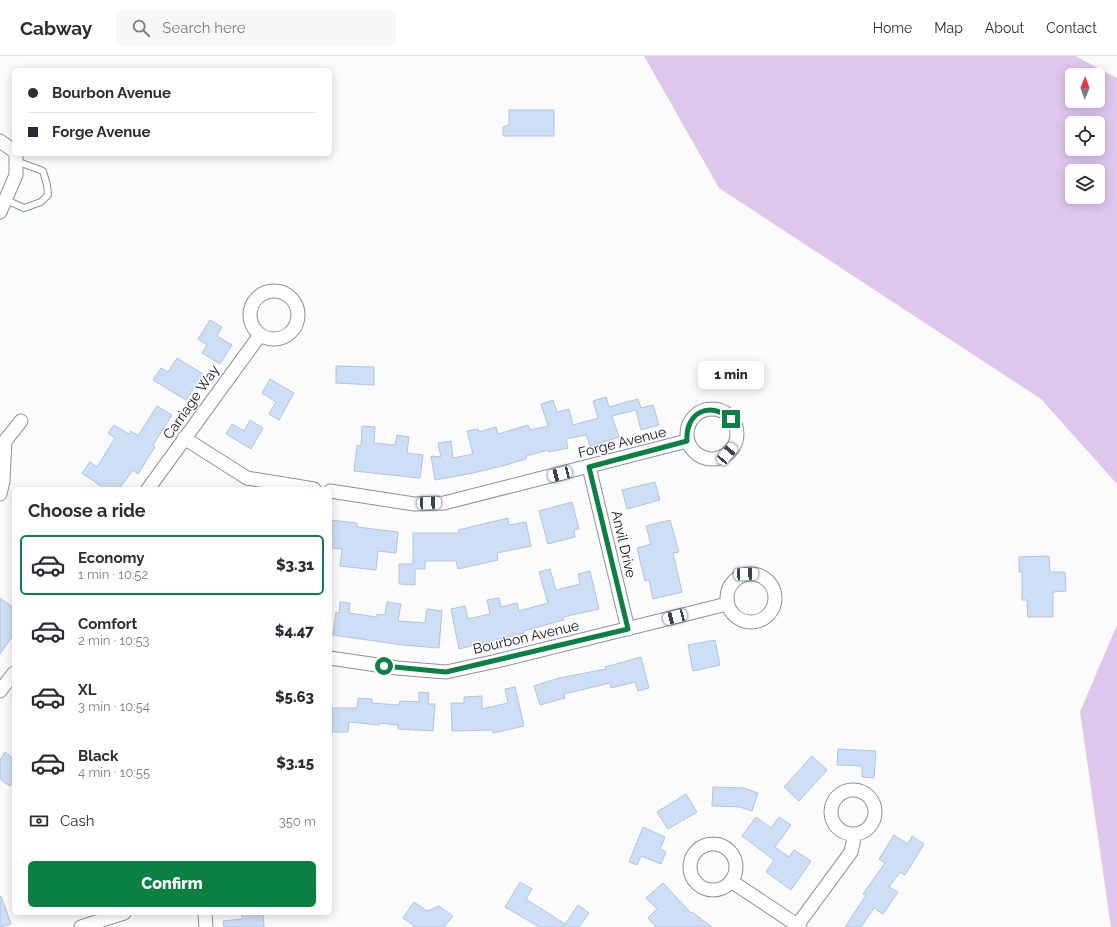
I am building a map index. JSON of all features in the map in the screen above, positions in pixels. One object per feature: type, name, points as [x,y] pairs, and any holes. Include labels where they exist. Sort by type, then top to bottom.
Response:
[{"type":"street","points":[[0,141],[12,152]]},
{"type":"street","points":[[0,212],[16,175],[15,156]]},
{"type":"street","name":"Carriage Way","points":[[149,487],[260,335]]},
{"type":"street","points":[[0,494],[3,481],[5,441],[21,421]]},
{"type":"street","points":[[184,438],[247,478],[302,487]]},
{"type":"street","name":"Forge Avenue","points":[[332,491],[414,504],[444,503],[687,441]]},
{"type":"street","name":"Anvil Drive","points":[[589,467],[628,629]]},
{"type":"street","name":"Bourbon Avenue","points":[[332,658],[397,668],[446,672],[728,604]]},
{"type":"street","points":[[0,690],[12,675]]},
{"type":"street","points":[[731,881],[798,926],[851,852],[854,834]]},
{"type":"street","points":[[80,927],[118,915]]},
{"type":"street","points":[[205,915],[206,927]]},
{"type":"lane","points":[[6,200],[24,208],[41,202],[48,195],[43,171],[17,156]]},
{"type":"shaded area","points":[[644,56],[1075,56],[1098,68],[1065,68],[1065,108],[1105,108],[1105,72],[1117,78],[1117,484],[1041,399],[719,188]]},
{"type":"shaded area","points":[[1117,625],[1117,927],[1111,927],[1080,712]]},
{"type":"building","points":[[509,110],[554,110],[554,136],[503,136],[503,127],[509,125]]},
{"type":"building","points":[[210,320],[222,327],[217,336],[232,345],[220,364],[202,353],[207,345],[198,339]]},
{"type":"building","points":[[177,358],[203,374],[186,400],[153,380],[161,368],[168,372]]},
{"type":"building","points":[[336,366],[374,367],[374,385],[336,383]]},
{"type":"building","points":[[270,379],[294,393],[279,420],[269,414],[276,402],[262,393]]},
{"type":"building","points":[[606,397],[609,407],[638,399],[641,408],[653,405],[659,425],[641,430],[636,410],[612,416],[619,437],[590,446],[586,435],[566,439],[568,448],[549,452],[548,450],[526,456],[526,459],[506,465],[435,480],[431,456],[441,457],[438,443],[451,441],[453,458],[473,454],[467,431],[478,429],[479,432],[496,427],[498,434],[528,425],[530,430],[548,426],[541,404],[553,400],[557,412],[569,409],[573,425],[598,418],[593,401]]},
{"type":"building","points":[[157,406],[172,415],[153,445],[155,447],[138,474],[133,470],[120,487],[102,487],[82,473],[90,462],[97,467],[115,438],[108,433],[114,425],[129,434],[131,431],[138,436]]},
{"type":"building","points":[[250,420],[263,428],[251,449],[226,434],[232,424],[244,431]]},
{"type":"building","points":[[362,426],[375,427],[374,443],[395,445],[397,435],[409,437],[407,453],[423,455],[420,478],[354,471],[357,445],[361,446]]},
{"type":"building","points":[[655,482],[660,500],[627,509],[622,490]]},
{"type":"building","points":[[572,502],[579,529],[574,530],[575,537],[548,544],[539,511]]},
{"type":"building","points":[[508,518],[509,525],[526,522],[531,546],[497,553],[498,560],[458,569],[456,561],[425,561],[425,569],[415,569],[415,585],[399,584],[399,564],[413,564],[413,533],[459,533],[458,530]]},
{"type":"building","points":[[332,520],[357,523],[357,527],[398,532],[396,553],[378,551],[376,570],[340,566],[342,549],[332,548]]},
{"type":"building","points":[[670,520],[679,552],[673,553],[682,592],[653,599],[649,580],[645,581],[637,548],[651,544],[646,526]]},
{"type":"building","points":[[1049,556],[1050,572],[1065,572],[1066,591],[1053,592],[1053,617],[1028,617],[1027,600],[1022,600],[1022,572],[1019,572],[1019,557]]},
{"type":"building","points":[[550,569],[556,590],[580,584],[578,574],[590,571],[599,609],[563,617],[564,620],[524,631],[524,633],[459,649],[451,609],[465,606],[468,619],[490,614],[487,600],[499,598],[501,607],[517,603],[519,611],[548,603],[539,572]]},
{"type":"building","points":[[0,598],[12,607],[12,637],[0,654]]},
{"type":"building","points":[[340,602],[350,603],[349,613],[377,617],[377,614],[385,615],[387,602],[401,604],[398,621],[425,623],[427,609],[442,611],[439,648],[403,645],[333,635],[336,612],[339,613]]},
{"type":"building","points":[[715,640],[720,665],[693,671],[688,645]]},
{"type":"building","points":[[641,657],[649,688],[638,691],[635,682],[611,688],[610,683],[564,694],[565,698],[540,705],[534,686],[559,678],[606,669],[605,667]]},
{"type":"building","points":[[515,687],[524,726],[493,733],[493,730],[452,731],[451,703],[464,703],[464,697],[482,696],[482,709],[508,703],[505,689]]},
{"type":"building","points":[[419,692],[429,693],[428,704],[435,704],[433,731],[398,729],[398,725],[349,722],[348,732],[332,732],[332,708],[357,708],[358,698],[372,699],[372,703],[399,705],[400,701],[419,702]]},
{"type":"building","points":[[838,749],[876,751],[874,778],[862,777],[862,766],[837,765]]},
{"type":"building","points":[[5,752],[12,757],[12,783],[10,786],[0,779],[0,760]]},
{"type":"building","points":[[812,756],[827,770],[799,801],[784,787]]},
{"type":"building","points":[[713,787],[744,788],[758,793],[752,811],[740,807],[712,806]]},
{"type":"building","points":[[686,794],[697,812],[668,829],[657,812]]},
{"type":"building","points":[[756,817],[771,828],[779,817],[791,825],[775,847],[789,857],[794,850],[811,861],[791,890],[766,872],[774,860],[742,836]]},
{"type":"building","points":[[643,827],[665,837],[660,849],[666,852],[661,864],[641,856],[637,865],[629,862]]},
{"type":"building","points":[[894,835],[908,844],[912,836],[924,844],[905,875],[900,872],[889,887],[898,892],[883,914],[874,908],[861,927],[845,927],[866,895],[863,894],[885,863],[879,859]]},
{"type":"building","points":[[520,882],[532,889],[526,899],[565,924],[578,905],[589,913],[579,927],[539,927],[505,907]]},
{"type":"building","points":[[663,883],[691,913],[692,912],[712,927],[656,927],[648,918],[657,909],[646,898]]},
{"type":"building","points":[[1,896],[11,924],[0,927],[0,897]]},
{"type":"building","points":[[414,902],[427,911],[439,906],[453,916],[444,927],[415,927],[403,918]]},
{"type":"building","points":[[242,915],[263,915],[264,927],[224,927],[223,921],[242,919]]},
{"type":"route","points":[[384,666],[446,672],[628,629],[589,467],[687,441],[687,432],[690,422],[696,415],[705,410],[714,410],[724,413],[731,419]]}]
